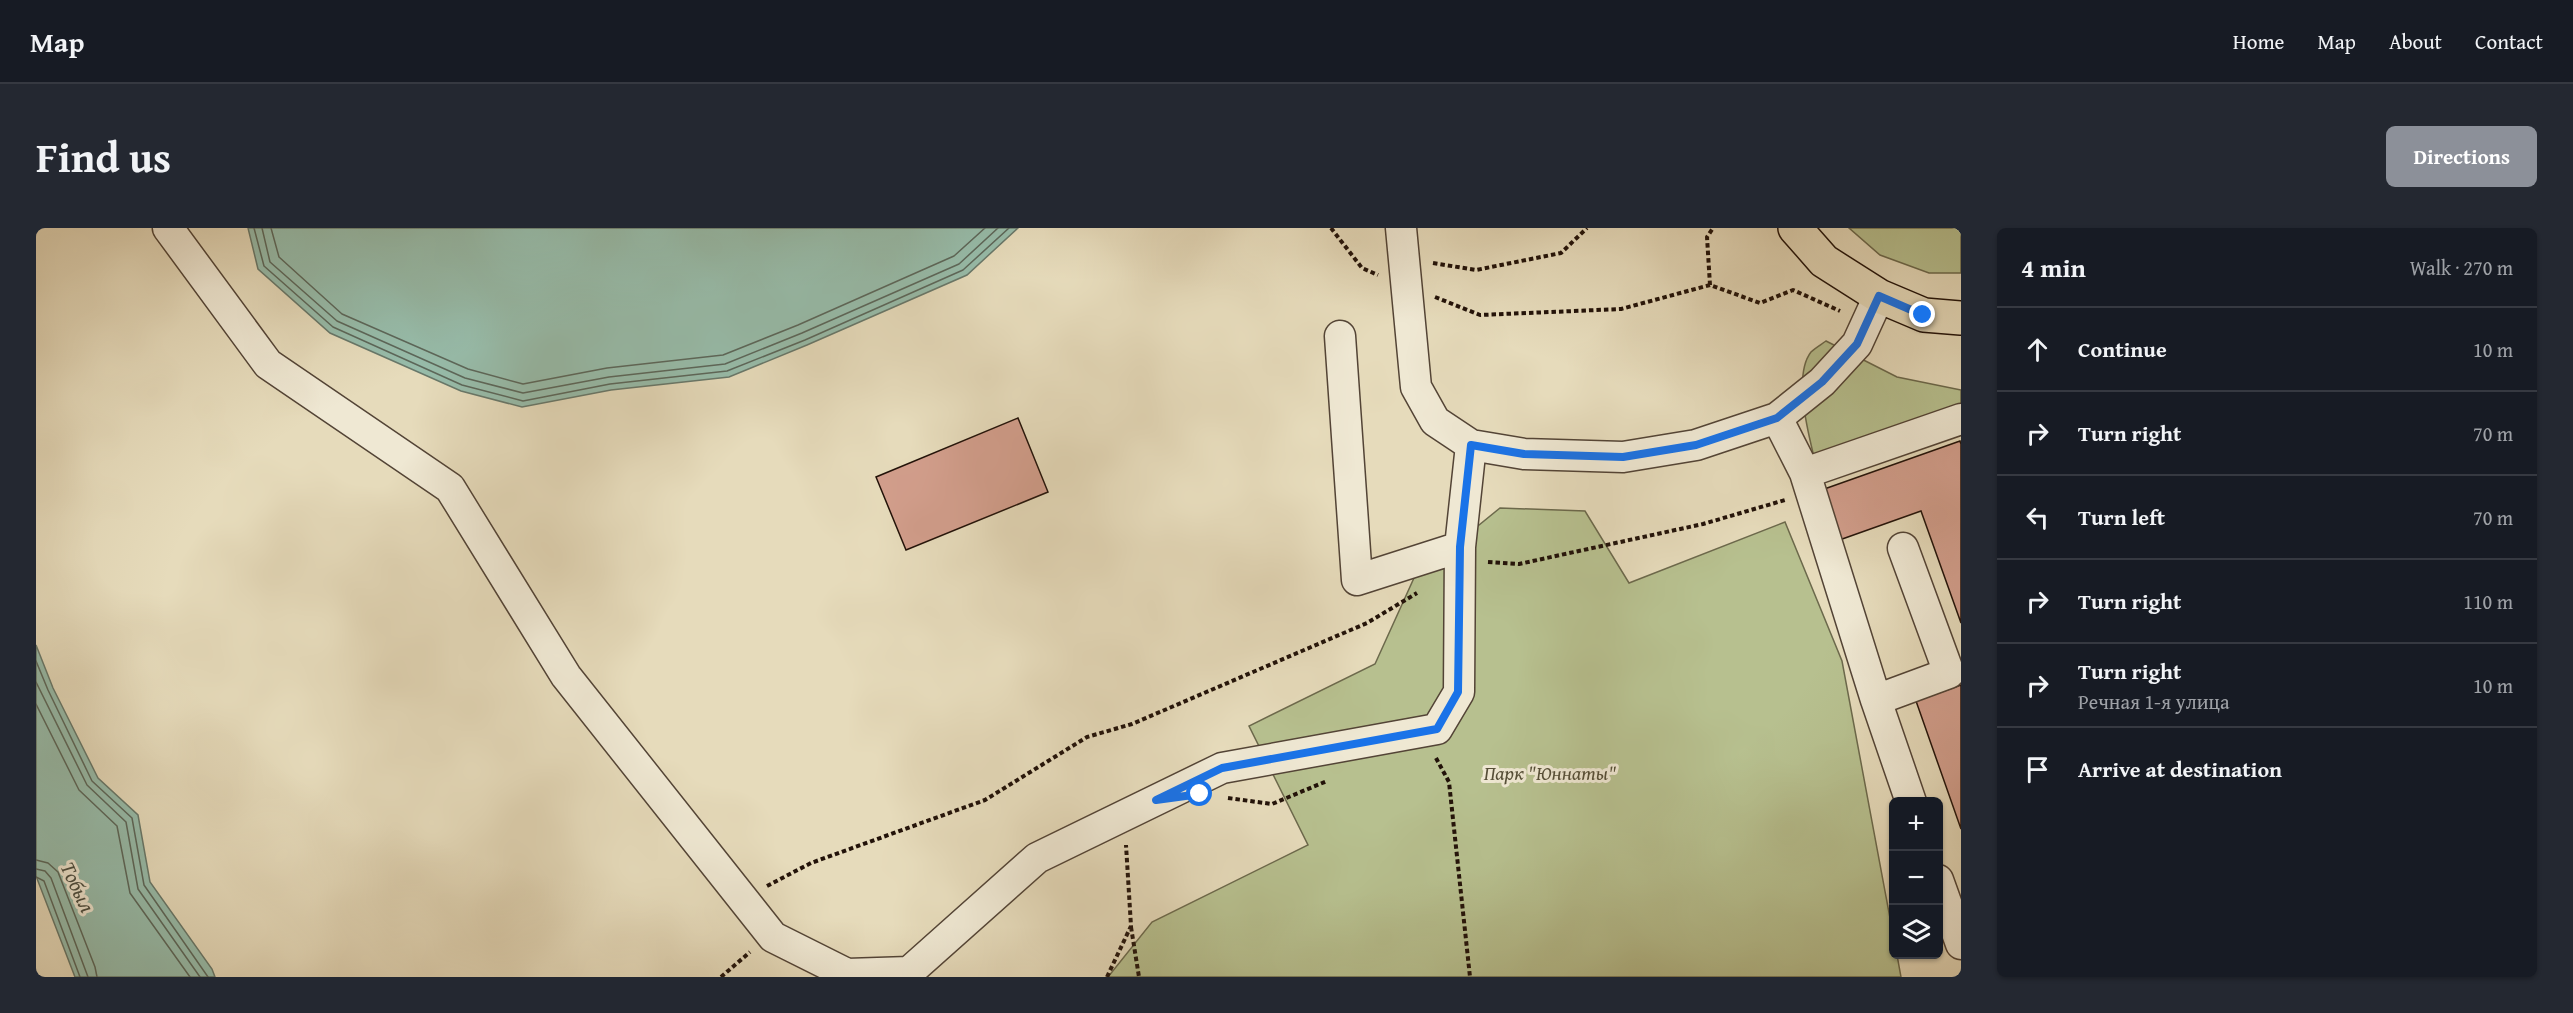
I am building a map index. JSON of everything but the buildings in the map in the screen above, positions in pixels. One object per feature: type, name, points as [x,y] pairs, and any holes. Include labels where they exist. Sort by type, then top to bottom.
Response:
[{"type":"main road","points":[[1795,228],[1873,310],[1961,318]]},
{"type":"street","points":[[168,228],[268,364],[450,488],[566,676],[771,934],[847,974],[909,972],[1037,858],[1222,768],[1437,729],[1458,692],[1460,557],[1471,445]]},
{"type":"street","points":[[1401,239],[1416,387],[1435,421],[1471,445],[1524,454],[1623,457],[1696,445],[1777,418],[1822,382],[1857,344],[1873,310]]},
{"type":"street","points":[[1340,336],[1356,580],[1460,557]]},
{"type":"street","points":[[1777,418],[1808,483],[1876,700],[1910,797]]},
{"type":"street","points":[[1808,483],[1961,419]]},
{"type":"street","points":[[1876,700],[1949,673],[1903,548]]},
{"type":"street","points":[[1943,894],[1961,944]]},
{"type":"path","points":[[1331,228],[1362,268],[1480,315],[1621,309],[1710,285],[1760,303],[1793,290],[1873,310]]},
{"type":"path","points":[[1401,239],[1425,261],[1476,270],[1561,253],[1587,228]]},
{"type":"path","points":[[1710,285],[1707,237],[1713,228]]},
{"type":"path","points":[[763,888],[811,863],[985,800],[1087,737],[1132,724],[1366,623],[1460,557],[1471,561],[1519,564],[1703,524],[1808,483]]},
{"type":"path","points":[[1433,754],[1449,782],[1470,977]]},
{"type":"path","points":[[1220,797],[1272,804],[1336,776]]},
{"type":"path","points":[[1126,843],[1131,926],[1140,977]]},
{"type":"path","points":[[1107,977],[1131,926]]},
{"type":"path","points":[[721,977],[771,934]]},
{"type":"green space","points":[[1849,228],[1961,228],[1961,273],[1929,273],[1880,255]]},
{"type":"green space","points":[[1826,341],[1897,377],[1961,390],[1961,411],[1814,457],[1804,404],[1803,375],[1811,352]]},
{"type":"green space","name":"Парк \"Юннаты\"","points":[[1500,508],[1585,511],[1629,583],[1785,522],[1842,661],[1889,913],[1889,959],[1898,959],[1901,977],[1108,977],[1152,922],[1308,845],[1249,726],[1375,664],[1414,578]]},
{"type":"water","points":[[248,228],[1018,228],[967,275],[729,377],[611,390],[522,407],[461,391],[330,333],[258,269]]},
{"type":"water","name":"Тобыл","points":[[36,645],[53,688],[98,778],[138,815],[150,882],[212,969],[215,977],[75,977],[36,876]]},
{"type":"route","points":[[1200,794],[1156,800],[1222,768],[1437,729],[1458,692],[1460,547],[1471,445],[1524,454],[1623,457],[1696,445],[1777,418],[1822,382],[1857,344],[1879,296],[1923,315]]}]
